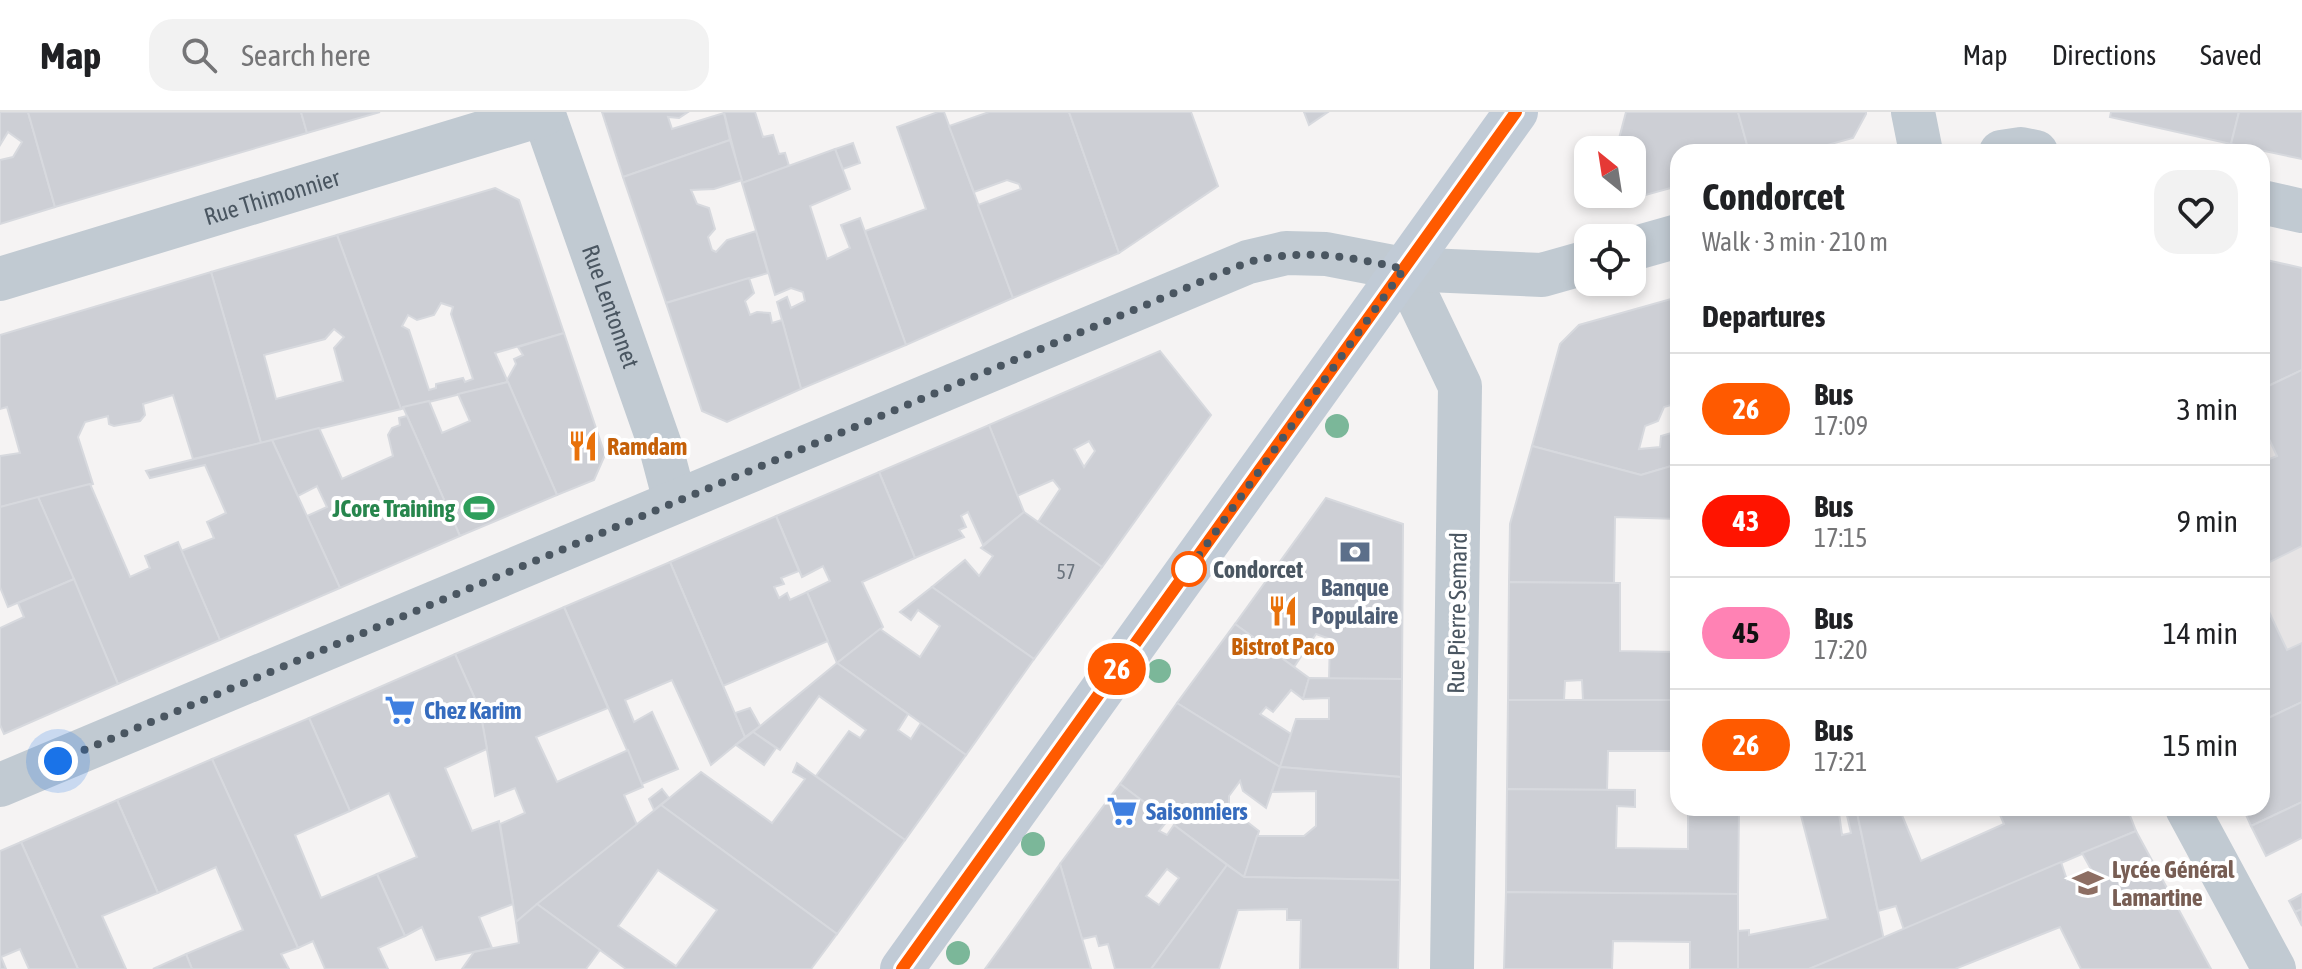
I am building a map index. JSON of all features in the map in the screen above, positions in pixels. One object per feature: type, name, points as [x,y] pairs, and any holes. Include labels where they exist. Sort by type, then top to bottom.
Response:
[{"type":"main road","points":[[902,969],[1516,112]]},
{"type":"street","points":[[1913,112],[1919,144]]},
{"type":"street","name":"Rue Thimonnier","points":[[0,279],[543,113]]},
{"type":"street","name":"Rue Lentonnet","points":[[543,113],[661,448],[675,501]]},
{"type":"street","points":[[2270,204],[2302,211]]},
{"type":"street","points":[[1646,245],[1670,238]]},
{"type":"street","points":[[0,785],[1248,262],[1286,253],[1326,254],[1404,269],[1542,275],[1574,266]]},
{"type":"street","name":"Rue Pierre Semard","points":[[1404,269],[1460,386],[1452,969]]},
{"type":"street","points":[[2191,816],[2274,969]]},
{"type":"shaded area","points":[[2302,370],[2302,702],[2270,717],[2270,386]]},
{"type":"building","points":[[0,112],[28,112],[55,207],[0,224],[0,160],[13,157],[22,142],[8,132],[0,145]]},
{"type":"building","points":[[28,112],[301,112],[307,133],[55,207]]},
{"type":"building","points":[[301,112],[380,112],[307,133]]},
{"type":"building","points":[[602,112],[688,112],[679,118],[668,117],[672,129],[724,113],[730,140],[623,177]]},
{"type":"building","points":[[724,112],[755,112],[763,137],[773,135],[779,154],[785,153],[789,166],[742,183]]},
{"type":"building","points":[[944,112],[1013,298],[906,345],[865,231],[926,209],[897,127]]},
{"type":"building","points":[[989,112],[1069,112],[1119,253],[1013,298],[978,205],[1021,189],[1019,184],[1007,180],[974,192],[949,126]]},
{"type":"building","points":[[1069,112],[1191,112],[1218,186],[1119,253]]},
{"type":"building","points":[[1304,112],[1328,112],[1309,125]]},
{"type":"building","points":[[1626,112],[1738,112],[1747,144],[1670,144],[1670,188],[1646,195],[1646,136],[1620,136]]},
{"type":"building","points":[[1738,112],[1866,112],[1853,138],[1831,144],[1747,144]]},
{"type":"building","points":[[2111,112],[2239,112],[2231,144],[2110,117]]},
{"type":"building","points":[[2239,112],[2302,112],[2302,159],[2270,152],[2270,144],[2231,144]]},
{"type":"building","points":[[730,140],[742,180],[714,189],[691,190],[697,204],[709,208],[715,229],[708,237],[712,250],[716,252],[727,240],[756,231],[768,273],[666,303],[623,177]]},
{"type":"building","points":[[853,143],[860,163],[843,169],[835,149]]},
{"type":"building","points":[[835,149],[850,189],[810,206],[827,259],[850,248],[841,225],[860,218],[906,345],[801,389],[777,302],[787,297],[791,308],[805,301],[803,292],[791,288],[775,295],[742,183]]},
{"type":"building","points":[[495,188],[519,200],[564,333],[495,353],[508,382],[401,409],[337,235]],"holes":[[[441,303],[453,307],[451,314],[473,379],[436,384],[436,388],[429,390],[409,330],[402,326],[408,315],[417,320],[434,315]]]},
{"type":"building","points":[[337,235],[401,409],[261,443],[211,272]],"holes":[[[334,329],[344,337],[334,348],[343,381],[276,399],[264,355],[325,339]]]},
{"type":"building","points":[[2270,261],[2302,268],[2302,370],[2270,385]]},
{"type":"building","points":[[211,272],[261,443],[193,459],[173,395],[143,404],[145,415],[140,421],[114,426],[109,424],[108,416],[85,422],[78,437],[93,484],[0,507],[0,456],[20,453],[7,407],[0,409],[0,335]]},
{"type":"building","points":[[749,278],[754,293],[745,301],[750,315],[770,313],[772,323],[782,320],[801,389],[727,422],[702,411],[666,303]]},
{"type":"building","points":[[1670,299],[1670,405],[1664,407],[1658,421],[1645,426],[1639,449],[1660,447],[1661,436],[1670,433],[1670,466],[1641,475],[1532,446],[1560,344],[1579,325]]},
{"type":"building","points":[[564,333],[605,455],[594,480],[557,495],[507,380],[516,364],[514,359],[523,355],[518,347]]},
{"type":"building","points":[[1160,351],[1211,415],[1102,567],[1038,522],[1060,489],[1053,480],[1017,496],[989,425]],"holes":[[[1089,441],[1095,451],[1084,467],[1074,449]]]},
{"type":"building","points":[[2302,370],[2302,546],[2270,562],[2270,459],[2277,456],[2270,441],[2270,385]]},
{"type":"building","points":[[508,382],[557,495],[460,536],[403,407],[429,401],[442,433],[470,421],[458,394]]},
{"type":"building","points":[[407,416],[460,536],[340,588],[307,516],[327,507],[317,486],[298,496],[272,440],[319,428],[342,479],[393,456],[388,435],[392,428],[400,425],[399,418]]},
{"type":"building","points":[[989,425],[1024,512],[983,545],[968,512],[961,516],[966,527],[959,530],[964,537],[915,558],[879,472]]},
{"type":"building","points":[[272,440],[340,588],[220,640],[181,551],[214,538],[207,522],[226,513],[205,465],[150,478],[146,471]]},
{"type":"building","points":[[1532,446],[1641,475],[1670,466],[1670,519],[1615,517],[1614,583],[1509,582],[1510,524]]},
{"type":"building","points":[[879,472],[915,558],[862,582],[883,627],[837,663],[807,592],[830,581],[823,566],[802,577],[776,516]]},
{"type":"building","points":[[90,484],[130,577],[150,568],[145,556],[178,542],[220,640],[118,684],[38,497]]},
{"type":"building","points":[[38,497],[74,579],[8,607],[0,587],[0,507]]},
{"type":"building","points":[[1326,498],[1403,524],[1402,679],[1329,679],[1330,639],[1316,634],[1294,667],[1235,624]]},
{"type":"building","points":[[1024,512],[1102,567],[1034,659],[932,587],[965,560],[979,576],[993,556],[981,548]]},
{"type":"building","points":[[776,516],[799,571],[781,578],[784,584],[774,587],[779,598],[787,593],[790,600],[807,592],[828,641],[723,686],[670,562]]},
{"type":"building","points":[[670,562],[745,737],[711,765],[672,680],[625,700],[634,722],[652,712],[678,769],[642,784],[564,607]]},
{"type":"building","points":[[74,579],[118,684],[4,734],[0,725],[0,628],[24,617],[18,603]]},
{"type":"building","points":[[1509,582],[1620,583],[1620,651],[1670,652],[1670,700],[1583,700],[1582,680],[1565,681],[1564,700],[1508,700]]},
{"type":"building","points":[[932,587],[1034,659],[966,755],[837,663],[880,629],[920,657],[940,626],[918,610],[911,620],[900,612]]},
{"type":"building","points":[[564,607],[608,708],[536,737],[557,782],[628,750],[643,787],[624,795],[637,825],[516,922],[500,824],[525,813],[515,788],[495,796],[480,710],[455,654]]},
{"type":"building","points":[[2270,614],[2287,650],[2302,643],[2302,702],[2270,717]]},
{"type":"building","points":[[1235,624],[1309,678],[1303,699],[1291,690],[1273,712],[1266,707],[1260,714],[1291,734],[1280,767],[1177,703]]},
{"type":"building","points":[[455,654],[480,710],[487,749],[445,768],[472,831],[499,821],[513,904],[479,917],[492,948],[436,960],[422,927],[405,936],[377,874],[417,857],[389,793],[350,811],[309,718]]},
{"type":"building","points":[[837,663],[908,714],[898,730],[911,739],[921,723],[966,755],[905,840],[816,776],[849,731],[860,738],[866,730],[819,696],[780,750],[753,732]]},
{"type":"building","points":[[1309,678],[1402,679],[1401,777],[1280,767],[1296,719],[1329,719],[1329,698],[1303,699]]},
{"type":"building","points":[[1508,700],[1670,700],[1670,751],[1608,751],[1607,790],[1507,789]]},
{"type":"building","points":[[2302,702],[2302,802],[2251,826],[2247,816],[2270,816],[2270,717]]},
{"type":"building","points":[[1177,703],[1280,767],[1266,808],[1243,791],[1240,781],[1229,796],[1229,808],[1259,831],[1244,877],[1174,825],[1181,817],[1189,823],[1193,817],[1176,804],[1164,817],[1120,784]]},
{"type":"building","points":[[750,708],[760,726],[745,737],[735,713]]},
{"type":"building","points":[[309,718],[350,811],[295,835],[321,898],[377,874],[405,936],[378,948],[388,969],[325,969],[313,941],[298,948],[212,759]]},
{"type":"building","points":[[753,732],[776,748],[764,765],[736,745]]},
{"type":"building","points":[[212,759],[298,948],[281,954],[289,969],[192,969],[186,954],[243,930],[216,867],[158,893],[117,800]]},
{"type":"building","points":[[797,763],[905,840],[837,934],[661,805],[701,772],[772,823],[805,779],[793,772]]},
{"type":"building","points":[[1280,767],[1401,777],[1400,880],[1244,877],[1257,836],[1304,836],[1316,826],[1316,791],[1272,792]]},
{"type":"building","points":[[1120,784],[1168,820],[1159,831],[1167,835],[1174,825],[1227,865],[1151,969],[1115,969],[1108,944],[1099,946],[1096,936],[1082,939],[1060,864]],"holes":[[[1167,869],[1179,878],[1159,905],[1146,896]]]},
{"type":"building","points":[[662,789],[669,798],[654,810],[649,799]]},
{"type":"building","points":[[1507,789],[1635,790],[1635,807],[1617,806],[1616,848],[1688,849],[1688,816],[1739,816],[1738,894],[1506,892]]},
{"type":"building","points":[[117,800],[158,893],[102,916],[126,969],[78,969],[21,842]]},
{"type":"building","points":[[2302,802],[2302,838],[2266,856],[2251,826]]},
{"type":"building","points":[[661,805],[837,934],[811,969],[626,969],[537,904]],"holes":[[[658,870],[717,910],[676,966],[618,926]]]},
{"type":"building","points":[[1801,816],[1839,816],[1842,835],[1851,833],[1847,816],[1858,816],[1884,940],[1809,969],[1738,969],[1738,931],[1749,930],[1749,935],[1828,919]]},
{"type":"building","points":[[1858,816],[1902,816],[1921,861],[2004,824],[2000,816],[2130,816],[2136,831],[1904,930],[1896,906],[1878,911]]},
{"type":"building","name":"Lycée Général Lamartine","points":[[2136,831],[2211,969],[2081,969],[2060,927],[1955,969],[1809,969],[2061,862],[2067,880],[2092,871],[2082,853]]},
{"type":"building","points":[[21,842],[78,969],[29,969],[20,949],[1,957],[6,969],[0,969],[0,851]]},
{"type":"building","points":[[1060,864],[1091,969],[985,969],[1006,940]]},
{"type":"building","points":[[1227,865],[1244,877],[1400,880],[1398,969],[1300,969],[1301,920],[1287,920],[1287,909],[1238,910],[1219,969],[1151,969]]},
{"type":"building","points":[[1506,892],[1738,894],[1738,969],[1690,969],[1690,942],[1613,941],[1612,969],[1504,969]]},
{"type":"building","points":[[2302,894],[2302,909],[2295,912],[2289,901]]},
{"type":"building","points":[[537,904],[600,950],[586,969],[462,969],[474,952],[519,943],[516,922]]},
{"type":"building","points":[[2302,909],[2302,926],[2295,912]]},
{"type":"building","points":[[186,954],[192,969],[153,969]]},
{"type":"bus line","name":"26","points":[[902,969],[1516,112]]},
{"type":"place","name":"Ramdam","points":[[583,446]]},
{"type":"place","name":"JCore Training","points":[[479,508]]},
{"type":"place","name":"Banque Populaire","points":[[1355,552]]},
{"type":"place","name":"Condorcet","points":[[1189,569]]},
{"type":"place","name":"Bistrot Paco","points":[[1283,611]]},
{"type":"place","name":"Chez Karim","points":[[400,710]]},
{"type":"place","name":"Saisonniers","points":[[1122,811]]},
{"type":"place","name":"Lycée Général Lamartine","points":[[2088,883]]},
{"type":"route","points":[[58,761],[1248,262],[1286,253],[1326,254],[1404,269],[1189,569]]}]
